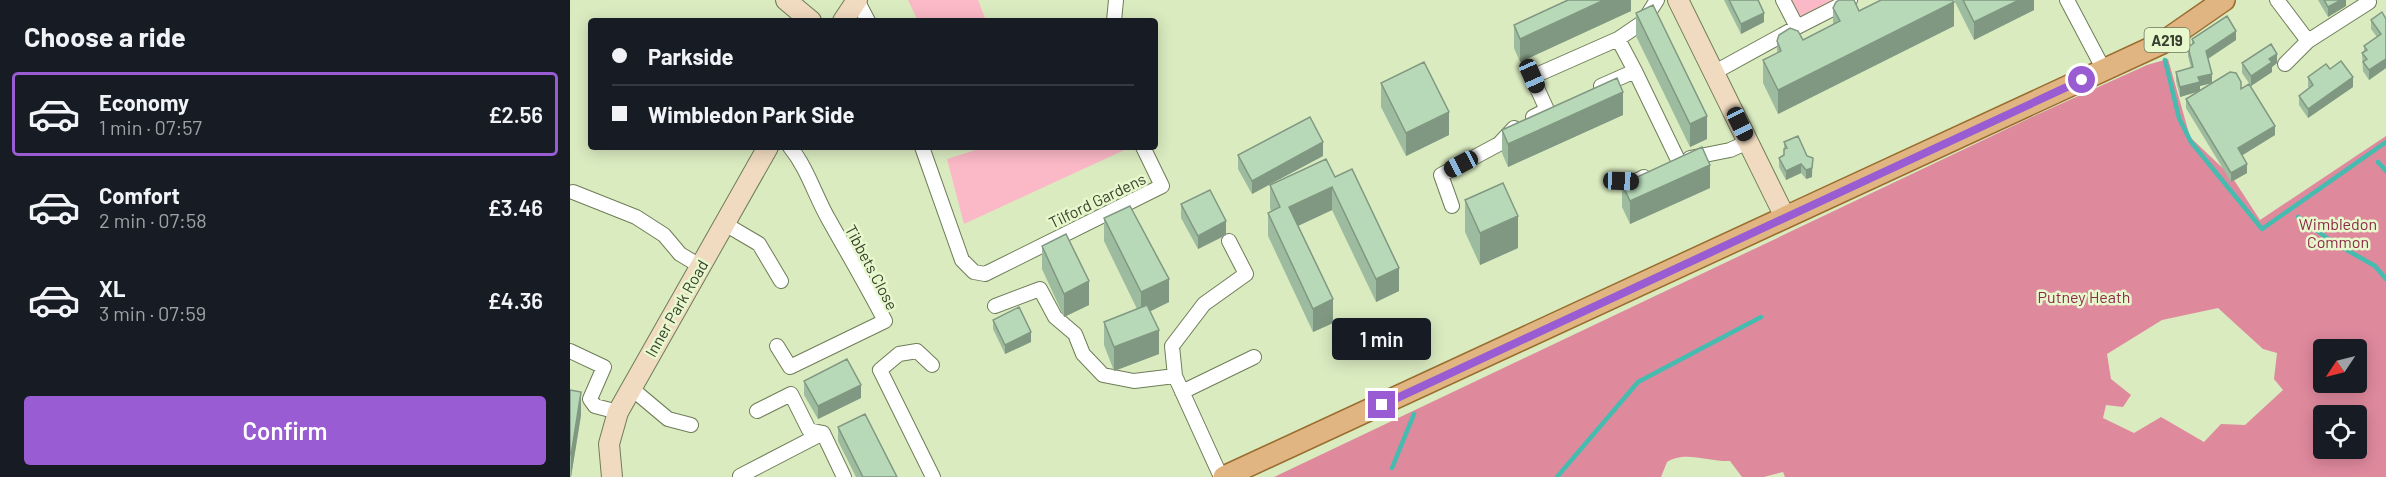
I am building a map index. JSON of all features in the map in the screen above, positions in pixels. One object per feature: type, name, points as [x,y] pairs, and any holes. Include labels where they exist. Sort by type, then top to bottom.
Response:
[{"type":"main road","name":"A219","points":[[1223,477],[2104,70],[2173,37],[2224,0]]},
{"type":"street","points":[[786,0],[807,18]]},
{"type":"street","points":[[845,18],[857,0],[866,18]]},
{"type":"street","points":[[1114,18],[1116,0]]},
{"type":"street","points":[[1452,206],[1441,175],[1499,144],[1521,121],[1553,108],[1532,76],[1618,39],[1642,22],[1657,0]]},
{"type":"street","points":[[1678,0],[1785,217]]},
{"type":"street","points":[[1783,0],[1797,27]]},
{"type":"street","points":[[1714,72],[1850,0]]},
{"type":"street","points":[[2067,0],[2104,70]]},
{"type":"street","points":[[2277,0],[2308,41]]},
{"type":"street","points":[[2285,64],[2308,41],[2369,2]]},
{"type":"street","points":[[1618,39],[1635,71],[1669,165]]},
{"type":"street","points":[[1591,91],[1635,71]]},
{"type":"street","points":[[1621,181],[1635,182],[1669,165],[1730,150],[1748,142]]},
{"type":"street","name":"Inner Park Road","points":[[612,477],[609,444],[618,412],[766,150]]},
{"type":"street","name":"Tibbets Close","points":[[777,346],[790,367],[885,321],[828,218],[803,163],[792,150]]},
{"type":"street","name":"Tilford Gardens","points":[[923,150],[962,260],[974,272],[985,274],[1162,186],[1144,150]]},
{"type":"street","points":[[573,192],[636,218],[664,235],[680,254],[700,266]]},
{"type":"street","points":[[725,224],[759,244],[781,281]]},
{"type":"street","points":[[1223,477],[1175,376],[1172,346],[1204,304],[1246,274],[1229,241]]},
{"type":"street","points":[[995,306],[1040,289],[1055,317],[1075,334],[1083,354],[1103,375],[1134,381],[1175,376]]},
{"type":"street","points":[[570,351],[604,367],[590,399],[595,406],[618,412]]},
{"type":"street","points":[[932,366],[917,351],[899,354],[880,370],[933,477]]},
{"type":"street","points":[[1182,392],[1254,357]]},
{"type":"street","points":[[631,388],[669,419],[691,425]]},
{"type":"street","points":[[757,411],[791,394],[809,430],[824,433]]},
{"type":"street","points":[[740,476],[824,433]]},
{"type":"street","points":[[824,433],[844,477]]},
{"type":"shaded area","points":[[908,0],[978,0],[985,18],[917,18]]},
{"type":"shaded area","points":[[1789,0],[1834,0],[1802,16],[1796,14]]},
{"type":"shaded area","points":[[976,150],[1124,150],[964,224],[947,159]]},
{"type":"green space","name":"Putney Heath","points":[[2168,59],[2190,137],[2232,177],[2260,220],[2386,136],[2386,477],[1785,477],[1783,472],[1764,477],[1742,477],[1730,461],[1681,457],[1667,462],[1661,477],[1274,477],[2034,116],[2147,65]],"holes":[[[2218,308],[2263,349],[2277,353],[2274,379],[2283,390],[2245,425],[2221,424],[2204,442],[2161,417],[2134,433],[2103,418],[2106,405],[2123,407],[2131,395],[2111,379],[2107,354],[2162,320]]]},
{"type":"building","points":[[1568,0],[1604,0],[1520,39],[1514,25]]},
{"type":"building","points":[[1729,0],[1758,0],[1764,13],[1741,24]]},
{"type":"building","points":[[1839,0],[1854,0],[1859,11],[1881,0],[1952,0],[1954,2],[1778,90],[1763,60],[1781,51],[1777,41],[1779,35],[1790,28],[1798,31],[1803,40],[1840,21],[1833,8]]},
{"type":"building","points":[[1963,0],[2019,0],[1974,22]]},
{"type":"building","points":[[2324,0],[2341,0],[2328,7]]},
{"type":"building","points":[[1653,5],[1707,116],[1690,124],[1636,13]]},
{"type":"building","points":[[2382,12],[2386,19],[2386,59],[2369,70],[2363,62],[2367,59],[2362,53],[2367,50],[2364,46],[2381,34],[2371,20]]},
{"type":"building","points":[[2227,16],[2236,31],[2206,51],[2212,74],[2198,77],[2200,82],[2180,87],[2176,72],[2193,67],[2188,47],[2194,43],[2192,39]]},
{"type":"building","points":[[2271,44],[2277,54],[2269,59],[2272,62],[2251,76],[2242,63]]},
{"type":"building","points":[[2341,61],[2353,77],[2308,109],[2299,96],[2313,85],[2308,77],[2326,64],[2330,69]]},
{"type":"building","points":[[1424,62],[1449,112],[1406,133],[1381,83]]},
{"type":"building","points":[[2230,72],[2236,73],[2241,82],[2241,89],[2249,84],[2275,126],[2238,148],[2247,164],[2231,173],[2186,99]]},
{"type":"building","points":[[1617,78],[1623,92],[1508,144],[1502,130]]},
{"type":"building","points":[[1310,117],[1323,142],[1252,181],[1238,155]]},
{"type":"building","points":[[1798,136],[1807,156],[1813,158],[1812,168],[1806,170],[1801,164],[1786,171],[1779,158],[1784,155],[1784,149],[1787,148],[1784,142]]},
{"type":"building","points":[[1702,147],[1710,165],[1630,201],[1622,184]]},
{"type":"building","points":[[1326,159],[1335,177],[1352,169],[1399,268],[1376,279],[1332,187],[1289,207],[1333,299],[1313,309],[1268,213],[1280,207],[1270,185]]},
{"type":"building","points":[[1503,183],[1518,216],[1480,233],[1465,200]]},
{"type":"building","points":[[1210,190],[1226,221],[1198,236],[1181,204]]},
{"type":"building","points":[[1130,206],[1169,279],[1141,292],[1104,218]]},
{"type":"building","points":[[1066,234],[1089,281],[1064,294],[1042,246]]},
{"type":"building","points":[[1147,305],[1159,330],[1114,347],[1104,322]]},
{"type":"building","points":[[1019,307],[1031,332],[1005,345],[993,320]]},
{"type":"building","points":[[847,359],[861,385],[818,406],[804,381]]},
{"type":"building","points":[[570,390],[581,392],[571,455],[570,454]]},
{"type":"building","points":[[865,414],[897,477],[863,477],[838,427]]},
{"type":"waterway","points":[[2165,60],[2179,118],[2191,142],[2262,229],[2386,142]]},
{"type":"waterway","points":[[2378,162],[2386,171]]},
{"type":"waterway","points":[[2298,217],[2331,241],[2375,266],[2386,279]]},
{"type":"waterway","points":[[1557,477],[1638,382],[1761,317]]},
{"type":"waterway","points":[[1392,468],[1414,414]]},
{"type":"route","points":[[1382,405],[2082,80]]},
{"type":"park label","name":"Wimbledon Common","points":[[2338,232]]}]
